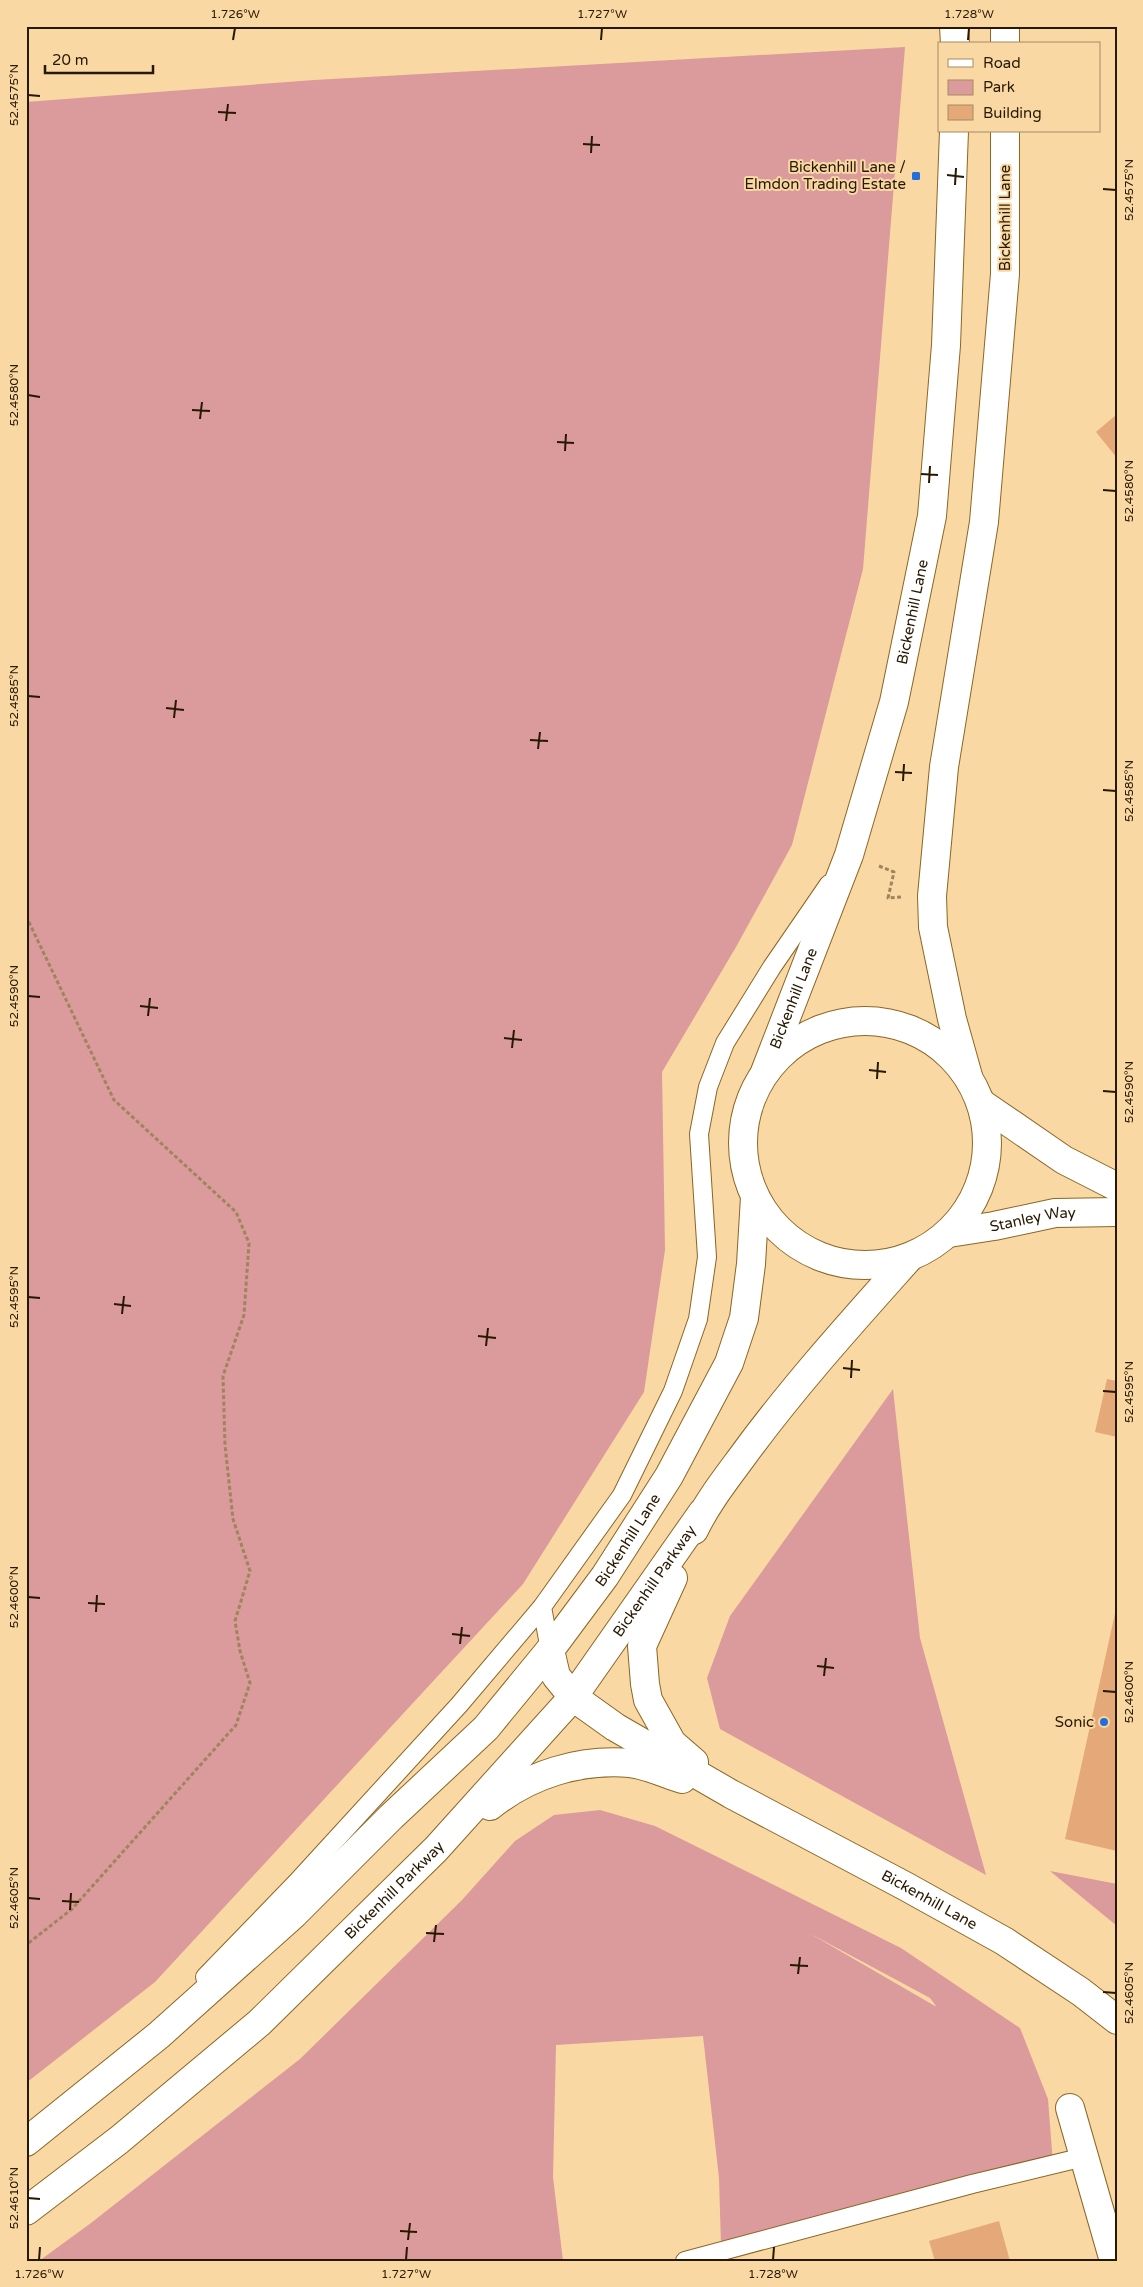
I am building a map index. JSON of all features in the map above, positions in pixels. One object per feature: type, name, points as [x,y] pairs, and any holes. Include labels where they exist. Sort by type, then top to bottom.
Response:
[{"type":"main road","points":[[954,26],[954,42]]},
{"type":"main road","name":"Bickenhill Lane","points":[[765,1072],[849,855],[894,702],[932,516],[946,345],[954,132]]},
{"type":"main road","name":"Bickenhill Lane","points":[[968,1076],[952,1019],[933,927],[932,896],[944,767],[984,522],[1005,274],[1005,132]]},
{"type":"main road","points":[[851,1022],[884,1023],[917,1032],[946,1051],[968,1076],[981,1103],[988,1138],[984,1173],[971,1206],[949,1233],[930,1248],[908,1258],[873,1266],[837,1262],[804,1249],[776,1226],[755,1197],[745,1166],[743,1134],[750,1102],[765,1072],[789,1048],[818,1031],[851,1022]]},
{"type":"main road","points":[[981,1103],[1064,1160],[1117,1187]]},
{"type":"main road","name":"Bickenhill Lane","points":[[755,1197],[751,1264],[744,1318],[728,1363],[664,1484],[605,1576],[550,1650],[556,1676],[573,1697],[615,1728],[731,1794],[1004,1941],[1081,1992],[1117,2020]]},
{"type":"main road","name":"Stanley Way","points":[[949,1233],[994,1226],[1055,1212],[1117,1212]]},
{"type":"main road","name":"Bickenhill Lane","points":[[731,1794],[672,1743],[648,1700],[642,1646],[702,1513],[766,1424],[815,1364],[908,1258]]},
{"type":"main road","name":"Bickenhill Parkway","points":[[26,2210],[119,2140],[259,2023],[436,1849],[573,1697],[702,1513]]},
{"type":"main road","points":[[26,2142],[159,2035],[294,1914],[391,1817],[486,1728],[550,1650]]},
{"type":"main road","name":"Bickenhill Lane","points":[[436,1849],[523,1782],[562,1768],[595,1764],[632,1763],[731,1794]]},
{"type":"main road","points":[[1070,2108],[1084,2157],[1107,2200],[1114,2261]]},
{"type":"lane","points":[[116,2070],[316,1862],[459,1705],[542,1608],[622,1496],[673,1391],[698,1320],[707,1257],[699,1134],[708,1087],[725,1043],[772,967],[849,855]]},
{"type":"lane","points":[[542,1608],[550,1650]]},
{"type":"lane","points":[[685,2261],[972,2184],[1084,2157]]},
{"type":"path","points":[[26,916],[114,1100],[236,1212],[249,1243],[244,1315],[223,1376],[225,1445],[233,1518],[250,1571],[235,1621],[240,1651],[250,1684],[236,1725],[72,1910],[26,1945]]},
{"type":"green space","points":[[905,47],[863,569],[792,845],[736,947],[662,1072],[665,1250],[644,1392],[523,1584],[155,1982],[26,2083],[26,102],[314,80]]},
{"type":"green space","points":[[893,1389],[920,1638],[986,1875],[720,1729],[707,1678],[730,1616]]},
{"type":"green space","points":[[600,1810],[655,1826],[901,1948],[1020,2028],[1048,2099],[1053,2164],[721,2245],[719,2178],[703,2036],[556,2045],[553,2177],[563,2261],[39,2261],[91,2223],[300,2059],[462,1900],[515,1841],[554,1815]],"holes":[[[809,1933],[930,1998],[936,2006]]]},
{"type":"green space","points":[[1050,1871],[1117,1884],[1117,1926]]},
{"type":"building","points":[[1117,414],[1117,458],[1096,432]]},
{"type":"building","points":[[1107,1379],[1117,1381],[1117,1437],[1095,1432]]},
{"type":"building","name":"Sonic","points":[[1117,1609],[1117,1851],[1065,1839]]},
{"type":"building","points":[[999,2221],[1010,2261],[935,2261],[929,2241]]},
{"type":"place","name":"Bickenhill Lane / Elmdon Trading Estate","points":[[916,176]]},
{"type":"place","name":"Sonic","points":[[1104,1722]]}]
